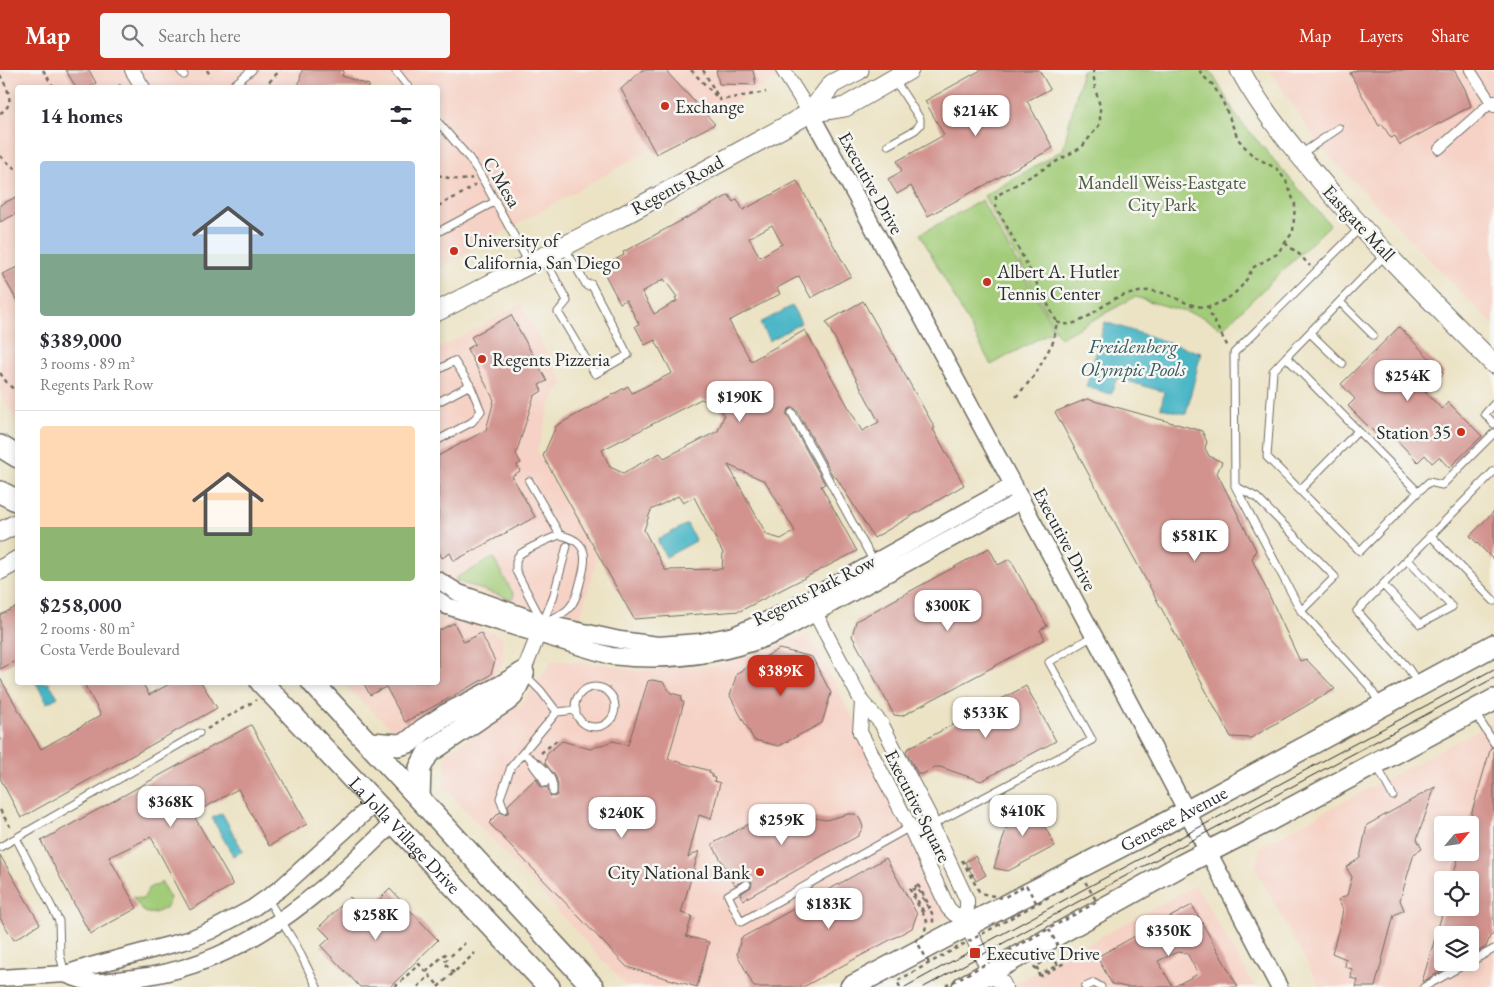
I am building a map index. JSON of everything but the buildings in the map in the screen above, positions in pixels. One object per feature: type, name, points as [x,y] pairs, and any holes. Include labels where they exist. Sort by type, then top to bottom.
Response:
[{"type":"main road","name":"Regents Road","points":[[810,113],[832,84],[858,70]]},
{"type":"main road","name":"Eastgate Mall","points":[[1240,70],[1253,94],[1299,156],[1361,227],[1494,364]]},
{"type":"main road","name":"Regents Road","points":[[440,310],[564,246],[810,113],[845,107],[902,75]]},
{"type":"main road","points":[[0,446],[15,455]]},
{"type":"main road","points":[[0,492],[15,500]]},
{"type":"main road","points":[[0,532],[15,524]]},
{"type":"main road","points":[[0,570],[15,562]]},
{"type":"main road","name":"Genesee Avenue","points":[[851,987],[966,921],[1188,811],[1494,645]]},
{"type":"main road","points":[[370,744],[399,745],[409,742],[424,729],[446,715],[523,673]]},
{"type":"main road","points":[[419,798],[420,768],[428,753],[512,696],[523,673]]},
{"type":"main road","name":"La Jolla Village Drive","points":[[264,685],[549,987]]},
{"type":"main road","name":"La Jolla Village Drive","points":[[315,685],[593,987]]},
{"type":"main road","points":[[963,987],[989,979],[1209,851],[1494,700]]},
{"type":"street","points":[[132,70],[141,85]]},
{"type":"street","points":[[783,70],[810,113]]},
{"type":"street","points":[[1439,149],[1493,104],[1470,70]]},
{"type":"street","name":"Executive Drive","points":[[810,113],[1014,485],[1188,811],[1279,987]]},
{"type":"street","name":"Regents Park Row","points":[[440,581],[458,593],[541,629],[611,656],[634,659],[693,658],[736,641],[758,642],[778,634],[812,607],[874,564],[1014,485]]},
{"type":"street","name":"Regents Park Row","points":[[812,607],[1022,500]]},
{"type":"street","name":"Regents Park Row","points":[[440,601],[447,606],[541,629]]},
{"type":"street","name":"Executive Square","points":[[812,607],[862,702],[881,723],[930,820],[967,900],[966,921],[989,979]]},
{"type":"street","points":[[523,673],[541,629]]},
{"type":"street","name":"Executive Square","points":[[862,702],[860,732],[910,827],[948,908],[966,921]]},
{"type":"street","points":[[873,756],[893,745]]},
{"type":"street","points":[[0,978],[65,974],[188,940],[237,918],[293,878],[375,803]]},
{"type":"street","points":[[910,827],[930,820]]},
{"type":"street","points":[[65,974],[91,982],[122,983],[171,971],[208,959],[248,942],[281,921],[325,886],[393,823]]},
{"type":"street","points":[[989,979],[1002,981],[1005,987]]},
{"type":"lane","points":[[234,85],[252,70]]},
{"type":"lane","points":[[396,70],[407,85]]},
{"type":"lane","points":[[888,145],[915,130],[920,125],[920,120],[902,75]]},
{"type":"lane","name":"C Mesa","points":[[440,124],[469,158],[536,260],[568,301],[558,312],[595,374],[628,355],[591,284],[587,286],[564,246]]},
{"type":"lane","points":[[1299,156],[1339,128]]},
{"type":"lane","points":[[440,231],[496,201]]},
{"type":"lane","points":[[1361,227],[1234,353],[1235,486],[1301,611],[1370,686],[1381,706]]},
{"type":"lane","points":[[1387,253],[1273,371],[1267,457],[1360,551],[1429,482],[1442,485],[1494,433]]},
{"type":"lane","points":[[1340,302],[1374,335]]},
{"type":"lane","points":[[1310,332],[1342,364]]},
{"type":"lane","points":[[1286,357],[1418,492]]},
{"type":"lane","points":[[440,369],[454,361],[470,385],[481,410],[472,422],[440,439]]},
{"type":"lane","points":[[440,401],[470,385]]},
{"type":"lane","points":[[1494,404],[1485,414],[1494,424]]},
{"type":"lane","points":[[792,414],[874,564]]},
{"type":"lane","points":[[1300,490],[1358,431]]},
{"type":"lane","points":[[1419,685],[1408,668],[1357,611],[1494,471]]},
{"type":"lane","points":[[529,481],[560,535]]},
{"type":"lane","points":[[1235,486],[1256,497],[1335,577],[1301,611]]},
{"type":"lane","points":[[560,535],[577,542],[584,552],[586,563],[576,597],[569,609],[541,629],[516,571],[516,562],[519,555],[560,535]]},
{"type":"lane","points":[[1430,535],[1494,602]]},
{"type":"lane","points":[[541,629],[553,598],[567,546]]},
{"type":"lane","points":[[1383,585],[1420,624],[1452,607],[1407,559]]},
{"type":"lane","points":[[930,820],[1092,740],[1049,662],[1093,636]]},
{"type":"lane","points":[[523,673],[541,691],[557,712]]},
{"type":"lane","points":[[597,687],[610,693],[614,698],[616,708],[609,722],[603,726],[596,727],[583,723],[576,710],[576,703],[580,694],[590,688],[597,687]]},
{"type":"lane","points":[[504,809],[500,798],[511,767],[557,712],[576,710]]},
{"type":"lane","points":[[1473,711],[1494,743]]},
{"type":"lane","points":[[0,847],[199,733]]},
{"type":"lane","points":[[523,753],[538,763],[548,773],[554,786],[553,792]]},
{"type":"lane","points":[[530,758],[533,767],[545,782]]},
{"type":"lane","points":[[1376,763],[1394,796]]},
{"type":"lane","points":[[747,884],[728,895],[741,922],[910,827]]},
{"type":"lane","points":[[16,838],[59,921],[61,932],[60,950],[65,974]]},
{"type":"lane","points":[[267,898],[306,962],[317,987]]},
{"type":"lane","points":[[1479,957],[1494,949]]},
{"type":"lane","points":[[1424,987],[1453,971]]},
{"type":"lane","points":[[1085,987],[1094,983],[1101,987]]},
{"type":"path","points":[[43,70],[52,85]]},
{"type":"path","points":[[207,70],[211,77]]},
{"type":"path","points":[[267,85],[280,70]]},
{"type":"path","points":[[691,70],[720,100]]},
{"type":"path","points":[[703,70],[720,100]]},
{"type":"path","points":[[1093,70],[1100,106],[1100,124],[1082,147],[996,196],[996,206],[1057,322],[1064,326],[1070,325],[1120,296],[1151,290],[1200,307],[1220,303],[1245,282],[1252,268],[1277,254],[1293,232],[1296,208],[1286,180],[1277,169],[1252,155],[1238,139],[1223,102],[1213,85],[1199,70]]},
{"type":"path","points":[[0,74],[9,91],[9,104],[6,110],[0,114]]},
{"type":"path","points":[[720,100],[766,92]]},
{"type":"path","points":[[0,156],[15,168]]},
{"type":"path","points":[[440,176],[452,179],[469,180],[482,177]]},
{"type":"path","points":[[440,205],[465,192],[482,177]]},
{"type":"path","points":[[1285,243],[1316,272]]},
{"type":"path","points":[[1209,306],[1209,312],[1227,347],[1234,353]]},
{"type":"path","points":[[1016,398],[1035,375],[1054,342],[1057,322]]},
{"type":"path","points":[[0,373],[15,390]]},
{"type":"path","points":[[199,733],[241,709]]},
{"type":"path","points":[[538,754],[557,740]]},
{"type":"path","points":[[0,810],[16,838]]},
{"type":"path","points":[[962,860],[980,892],[1002,898],[1026,885],[1036,904]]},
{"type":"path","points":[[967,870],[974,865]]},
{"type":"path","points":[[971,877],[977,872]]},
{"type":"path","points":[[900,987],[897,981],[1083,878],[1097,902],[944,987]]},
{"type":"path","points":[[929,963],[916,940],[924,935],[927,921],[910,890],[918,886],[930,907],[924,911],[912,890],[918,888],[921,895],[925,902],[929,909],[933,915],[933,926]]},
{"type":"path","points":[[1032,962],[1039,975],[1043,972],[1058,965],[1054,957],[1036,966],[1041,976],[1066,962],[1048,929]]},
{"type":"path","points":[[454,973],[444,962],[465,943]]},
{"type":"path","points":[[395,987],[419,964],[438,986],[475,953]]},
{"type":"path","points":[[426,972],[445,954],[448,958]]},
{"type":"path","points":[[418,987],[430,975]]},
{"type":"shaded area","name":"University of California, San Diego","points":[[0,70],[792,70],[440,268],[440,85],[15,85],[15,419],[0,391]]},
{"type":"shaded area","points":[[1269,70],[1494,70],[1494,326],[1319,145]]},
{"type":"shaded area","points":[[521,304],[563,384],[551,403],[537,451],[597,559],[579,621],[448,583],[440,573],[440,348]]},
{"type":"shaded area","points":[[440,611],[502,637],[504,662],[484,687],[399,735],[343,685],[440,685]]},
{"type":"shaded area","points":[[808,634],[956,911],[812,987],[627,987],[444,787],[446,753],[521,704],[553,660],[609,665],[638,671],[714,666]]},
{"type":"shaded area","points":[[1494,721],[1494,987],[1320,987],[1255,868],[1261,846]]},
{"type":"shaded area","points":[[1196,885],[1255,987],[1008,987]]},
{"type":"green space","name":"Mandell Weiss-Eastgate City Park","points":[[1082,70],[1210,70],[1237,117],[1330,225],[1222,329],[1203,317],[1135,297],[1060,338],[984,196],[1063,150]]},
{"type":"green space","name":"Albert A. Hutler Tennis Center","points":[[982,200],[1054,330],[991,365],[920,234]]},
{"type":"green space","points":[[493,558],[514,595],[511,599],[456,581],[456,578]]},
{"type":"green space","points":[[161,882],[170,898],[166,908],[154,913],[146,913],[133,897],[142,899],[149,888],[159,885]]},
{"type":"water","points":[[792,306],[801,323],[769,341],[760,323]]},
{"type":"water","name":"Freidenberg Olympic Pools","points":[[1105,322],[1201,353],[1186,414],[1161,408],[1164,392],[1117,378],[1111,394],[1086,387]]},
{"type":"water","points":[[687,524],[696,541],[666,557],[657,540]]},
{"type":"water","points":[[37,685],[50,685],[58,697],[47,703]]},
{"type":"water","points":[[222,813],[243,851],[233,856],[212,818]]},
{"type":"tram line","points":[[905,987],[1494,669]]},
{"type":"tram line","points":[[924,987],[1092,894],[1494,678]]},
{"type":"place","name":"Exchange","points":[[665,106]]},
{"type":"place","name":"University of California, San Diego","points":[[454,251]]},
{"type":"place","name":"Albert A. Hutler Tennis Center","points":[[987,282]]},
{"type":"place","name":"Regents Pizzeria","points":[[482,359]]},
{"type":"place","name":"Station 35","points":[[1461,432]]},
{"type":"place","name":"City National Bank","points":[[760,872]]},
{"type":"place","name":"Executive Drive","points":[[975,953]]}]
